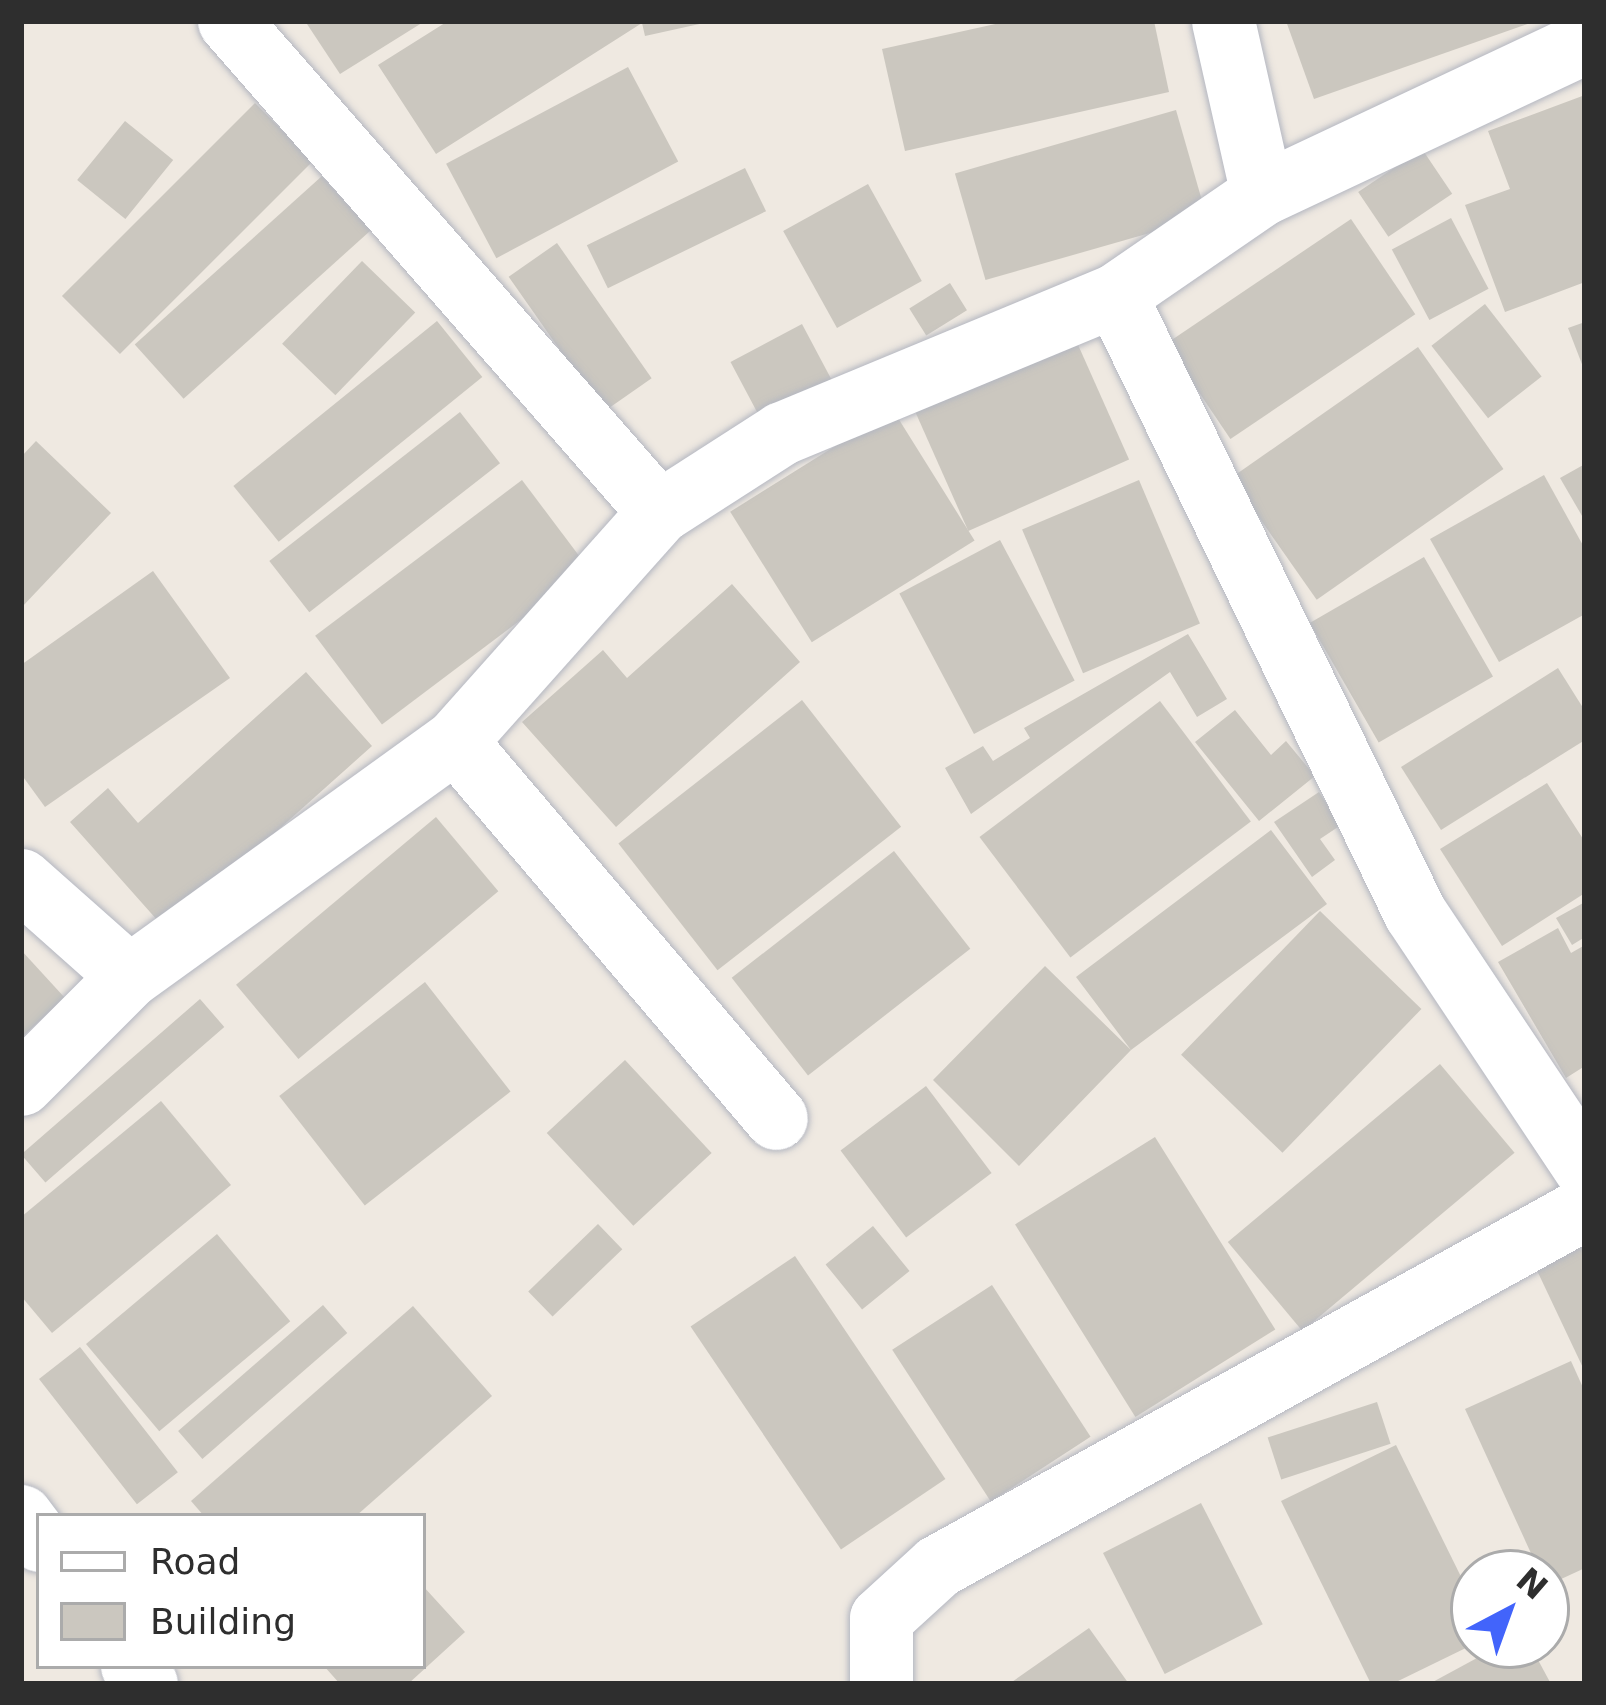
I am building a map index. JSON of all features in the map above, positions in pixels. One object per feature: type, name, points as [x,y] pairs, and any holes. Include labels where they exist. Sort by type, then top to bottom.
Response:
[{"type":"street","points":[[229,21],[658,512]]},
{"type":"street","points":[[1223,21],[1262,194]]},
{"type":"street","points":[[21,1084],[129,976],[455,741],[658,512],[782,434],[1115,295],[1262,194],[1585,42]]},
{"type":"street","points":[[1115,295],[1415,913],[1585,1168]]},
{"type":"street","points":[[455,741],[776,1118]]},
{"type":"street","points":[[21,880],[129,976]]},
{"type":"street","points":[[880,1684],[881,1618],[938,1567],[1585,1208]]},
{"type":"building","points":[[305,21],[425,21],[340,74]]},
{"type":"building","points":[[448,21],[704,23],[645,36],[642,23],[436,154],[378,65]]},
{"type":"building","points":[[1009,21],[1154,21],[1169,92],[905,151],[882,49]]},
{"type":"building","points":[[1286,21],[1533,21],[1533,22],[1314,99]]},
{"type":"building","points":[[628,67],[678,161],[496,258],[446,164]]},
{"type":"building","points":[[1585,95],[1585,282],[1505,312],[1465,205],[1510,189],[1488,131]]},
{"type":"building","points":[[255,103],[313,161],[120,354],[62,296]]},
{"type":"building","points":[[1176,110],[1207,217],[986,280],[955,173]]},
{"type":"building","points":[[125,121],[173,160],[125,219],[77,180]]},
{"type":"building","points":[[1422,149],[1452,194],[1388,237],[1358,192]]},
{"type":"building","points":[[745,168],[766,211],[608,288],[587,245]]},
{"type":"building","points":[[322,176],[371,230],[184,399],[135,345]]},
{"type":"building","points":[[868,184],[922,281],[837,328],[783,231]]},
{"type":"building","points":[[1451,218],[1489,289],[1429,320],[1392,249]]},
{"type":"building","points":[[1351,219],[1415,314],[1230,439],[1166,344]]},
{"type":"building","points":[[557,243],[652,378],[603,412],[509,277]]},
{"type":"building","points":[[362,261],[415,312],[335,395],[282,344]]},
{"type":"building","points":[[950,283],[967,310],[926,336],[909,308]]},
{"type":"building","points":[[1485,304],[1542,376],[1488,418],[1431,346]]},
{"type":"building","points":[[437,321],[482,377],[279,542],[233,486]]},
{"type":"building","points":[[1585,322],[1585,372],[1568,328]]},
{"type":"building","points":[[802,324],[834,385],[763,423],[730,362]]},
{"type":"building","points":[[1075,338],[1129,460],[968,531],[914,410]]},
{"type":"building","points":[[1418,347],[1503,469],[1317,600],[1231,478]]},
{"type":"building","points":[[893,410],[975,541],[812,642],[730,512]]},
{"type":"building","points":[[460,412],[500,463],[309,612],[269,561]]},
{"type":"building","points":[[36,441],[111,513],[21,608],[21,457]]},
{"type":"building","points":[[1585,464],[1585,521],[1560,478]]},
{"type":"building","points":[[1544,475],[1585,549],[1585,614],[1499,662],[1430,539]]},
{"type":"building","points":[[522,480],[589,569],[382,725],[315,636]]},
{"type":"building","points":[[1139,480],[1200,624],[1083,673],[1022,530]]},
{"type":"building","points":[[1000,540],[1075,680],[974,734],[899,594]]},
{"type":"building","points":[[1424,557],[1493,677],[1379,743],[1310,623]]},
{"type":"building","points":[[153,571],[230,678],[45,807],[21,774],[21,665]]},
{"type":"building","points":[[732,584],[800,662],[616,827],[522,722],[603,650],[627,678]]},
{"type":"building","points":[[1188,634],[1227,699],[1197,717],[1170,672],[971,814],[945,768],[983,746],[993,761],[1030,738],[1024,728]]},
{"type":"building","points":[[1558,668],[1585,711],[1585,740],[1441,830],[1401,767]]},
{"type":"building","points":[[306,672],[372,746],[166,930],[70,822],[108,788],[138,823]]},
{"type":"building","points":[[802,700],[901,827],[718,970],[618,843]]},
{"type":"building","points":[[1160,701],[1251,822],[1070,958],[980,837]]},
{"type":"building","points":[[1235,710],[1271,755],[1286,741],[1315,776],[1259,821],[1195,742]]},
{"type":"building","points":[[1547,783],[1585,842],[1585,893],[1502,946],[1440,849]]},
{"type":"building","points":[[1319,792],[1341,825],[1320,839],[1335,860],[1312,877],[1274,822]]},
{"type":"building","points":[[436,817],[498,891],[298,1059],[236,985]]},
{"type":"building","points":[[1271,830],[1327,904],[1131,1050],[1076,977]]},
{"type":"building","points":[[894,851],[970,949],[808,1076],[732,978]]},
{"type":"building","points":[[1585,902],[1585,937],[1572,945],[1556,918]]},
{"type":"building","points":[[1320,911],[1421,1009],[1282,1153],[1181,1055]]},
{"type":"building","points":[[1558,928],[1571,953],[1585,945],[1585,1066],[1566,1078],[1498,962]]},
{"type":"building","points":[[21,950],[65,998],[21,1038]]},
{"type":"building","points":[[1045,966],[1131,1050],[1019,1166],[933,1080]]},
{"type":"building","points":[[425,982],[511,1092],[365,1205],[279,1096]]},
{"type":"building","points":[[200,999],[224,1027],[45,1182],[21,1154]]},
{"type":"building","points":[[625,1060],[712,1153],[633,1226],[547,1133]]},
{"type":"building","points":[[1440,1064],[1515,1153],[1302,1331],[1228,1242]]},
{"type":"building","points":[[926,1086],[992,1173],[906,1237],[841,1150]]},
{"type":"building","points":[[161,1101],[231,1185],[52,1333],[21,1296],[21,1217]]},
{"type":"building","points":[[1155,1137],[1275,1330],[1135,1417],[1015,1224]]},
{"type":"building","points":[[598,1224],[622,1249],[553,1317],[528,1291]]},
{"type":"building","points":[[873,1226],[910,1271],[862,1309],[826,1264]]},
{"type":"building","points":[[217,1234],[290,1321],[159,1431],[86,1344]]},
{"type":"building","points":[[1585,1237],[1585,1372],[1533,1262]]},
{"type":"building","points":[[795,1256],[945,1479],[841,1549],[691,1326]]},
{"type":"building","points":[[992,1285],[1091,1437],[991,1502],[892,1350]]},
{"type":"building","points":[[323,1305],[347,1333],[202,1459],[178,1431]]},
{"type":"building","points":[[413,1306],[492,1396],[359,1513],[201,1513],[191,1501]]},
{"type":"building","points":[[80,1347],[178,1472],[137,1504],[39,1379]]},
{"type":"building","points":[[1571,1361],[1585,1392],[1585,1568],[1570,1575],[1570,1549],[1529,1549],[1465,1409]]},
{"type":"building","points":[[1377,1402],[1391,1444],[1281,1479],[1268,1438]]},
{"type":"building","points":[[1396,1445],[1450,1554],[1450,1656],[1392,1684],[1371,1684],[1281,1501]]},
{"type":"building","points":[[1201,1503],[1263,1624],[1165,1674],[1103,1553]]},
{"type":"building","points":[[426,1589],[465,1632],[426,1668]]},
{"type":"building","points":[[1089,1628],[1129,1684],[1009,1684]]},
{"type":"building","points":[[327,1669],[424,1669],[408,1684],[340,1684]]},
{"type":"building","points":[[1457,1669],[1543,1669],[1551,1684],[1429,1684]]}]
